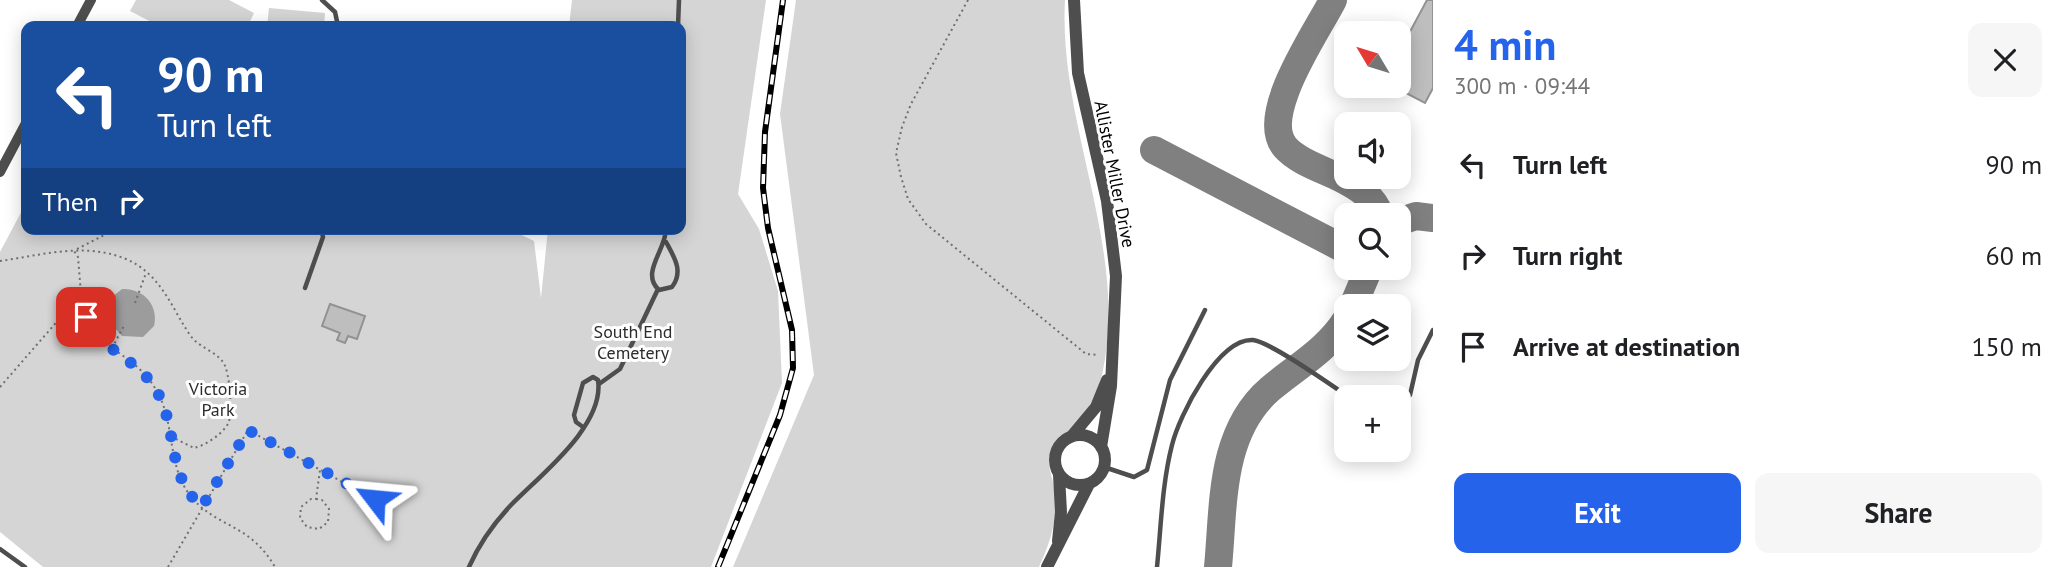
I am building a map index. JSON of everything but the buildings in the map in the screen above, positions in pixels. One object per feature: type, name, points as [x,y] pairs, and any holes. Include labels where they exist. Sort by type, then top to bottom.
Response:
[{"type":"street","points":[[80,21],[91,0]]},
{"type":"street","name":"Allister Miller Drive","points":[[1074,0],[1078,73],[1111,234],[1117,295],[1114,356],[1101,447]]},
{"type":"street","points":[[0,172],[21,132]]},
{"type":"street","name":"Allister Miller Drive","points":[[1071,437],[1096,407],[1114,356]]},
{"type":"street","points":[[1047,567],[1089,484],[1099,477],[1104,467],[1101,447],[1088,436],[1071,437],[1056,453],[1061,512],[1058,545]]},
{"type":"street","points":[[1059,475],[1076,485],[1089,484]]},
{"type":"lane","points":[[322,0],[335,12],[337,21]]},
{"type":"lane","points":[[678,21],[679,0]]},
{"type":"lane","points":[[599,382],[620,369],[658,289],[652,272],[666,242],[666,235]]},
{"type":"lane","points":[[305,288],[323,237]]},
{"type":"lane","points":[[658,289],[669,289],[677,279],[677,264],[666,242]]},
{"type":"lane","points":[[1104,467],[1135,477],[1147,470],[1170,380],[1205,310]]},
{"type":"lane","points":[[1411,391],[1418,360],[1433,330]]},
{"type":"lane","points":[[1157,567],[1172,445],[1188,409],[1219,358],[1244,342],[1262,342],[1334,388]]},
{"type":"lane","points":[[583,427],[574,419],[584,380],[590,377],[599,382]]},
{"type":"lane","points":[[469,567],[482,541],[500,518],[560,457],[583,427],[597,399],[599,382]]},
{"type":"lane","points":[[0,549],[23,566]]},
{"type":"path","points":[[968,0],[911,104],[902,127],[896,153],[908,199],[926,224],[1086,354],[1114,356]]},
{"type":"path","points":[[73,250],[104,235]]},
{"type":"path","points":[[73,250],[78,257],[80,294],[89,324],[111,349],[136,367],[154,386],[166,413],[180,478],[202,507],[257,541],[275,567]]},
{"type":"path","points":[[0,261],[73,250],[119,257],[147,272],[172,302],[191,337],[225,364],[230,378],[229,421],[217,435],[197,447],[184,445],[170,436]]},
{"type":"path","points":[[135,303],[147,272]]},
{"type":"path","points":[[0,387],[80,294]]},
{"type":"path","points":[[111,349],[124,324]]},
{"type":"path","points":[[229,421],[235,424]]},
{"type":"path","points":[[168,567],[248,430],[375,499]]},
{"type":"path","points":[[316,499],[320,469]]},
{"type":"path","points":[[311,499],[316,499],[322,500],[329,509],[328,522],[318,529],[307,527],[300,518],[301,507],[311,499]]},
{"type":"green space","points":[[136,0],[229,0],[254,13],[250,21],[149,21],[130,11]]},
{"type":"green space","name":"Victoria Park","points":[[572,0],[766,0],[738,194],[759,229],[778,291],[782,383],[711,567],[43,567],[0,532],[0,252],[21,212],[21,235],[522,235],[534,241],[541,298],[547,235],[686,235],[686,21],[570,21]]},
{"type":"green space","points":[[796,0],[1065,0],[1066,47],[1072,94],[1101,234],[1107,281],[1108,328],[1102,375],[1094,397],[1081,418],[1050,454],[1055,514],[1039,567],[733,567],[814,375],[780,114]]},
{"type":"green space","points":[[269,8],[325,13],[324,21],[268,21]]},
{"type":"shaded area","points":[[122,289],[137,291],[152,305],[154,326],[143,337],[122,336],[107,319],[108,300]]},
{"type":"taxiway","points":[[1333,0],[1284,95],[1279,115],[1279,133],[1290,152],[1360,189],[1374,203]]},
{"type":"taxiway","points":[[1154,150],[1334,244]]},
{"type":"taxiway","points":[[1411,218],[1433,218]]},
{"type":"taxiway","points":[[1358,294],[1364,280]]},
{"type":"taxiway","points":[[1218,567],[1227,472],[1241,427],[1253,407],[1270,389],[1334,336]]},
{"type":"railway","points":[[718,567],[780,415],[793,368],[792,330],[768,228],[763,188],[765,132],[783,0]]},
{"type":"route","points":[[86,317],[99,338],[144,374],[157,390],[166,413],[180,478],[202,507],[248,430],[375,499]]},
{"type":"park label","name":"South End Cemetery","points":[[633,341]]}]
